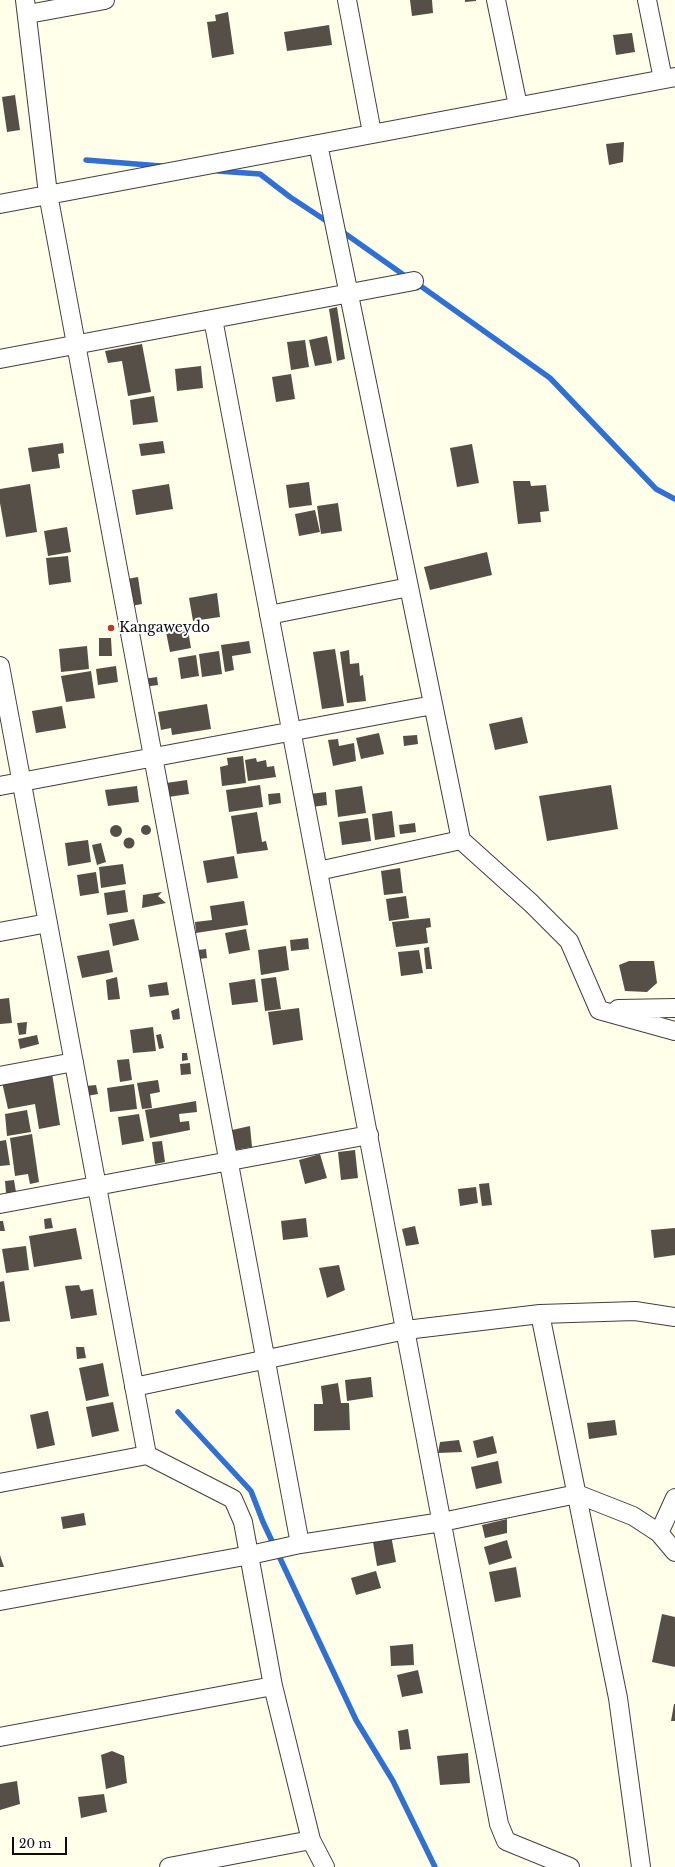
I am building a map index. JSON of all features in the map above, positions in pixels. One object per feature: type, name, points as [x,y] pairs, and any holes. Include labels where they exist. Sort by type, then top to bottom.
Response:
[{"type":"street","points":[[104,0],[26,7],[48,194],[300,1544]]},
{"type":"street","points":[[347,0],[372,133]]},
{"type":"street","points":[[496,0],[518,106]]},
{"type":"street","points":[[0,204],[669,78],[647,0]]},
{"type":"street","points":[[318,144],[460,840],[531,903],[569,941],[599,1010]]},
{"type":"street","points":[[0,359],[414,281]]},
{"type":"street","points":[[213,319],[499,1824],[506,1842],[570,1867]]},
{"type":"street","points":[[269,616],[409,586]]},
{"type":"street","points":[[0,666],[147,1455]]},
{"type":"street","points":[[0,786],[433,705]]},
{"type":"street","points":[[318,871],[460,840]]},
{"type":"street","points":[[0,932],[48,923]]},
{"type":"street","points":[[599,1010],[675,1008]]},
{"type":"street","points":[[599,1010],[675,1031]]},
{"type":"street","points":[[0,1076],[74,1062]]},
{"type":"street","points":[[0,1204],[369,1135]]},
{"type":"street","points":[[134,1387],[406,1330],[540,1314],[634,1311],[675,1317]]},
{"type":"street","points":[[540,1314],[618,1698],[641,1867]]},
{"type":"street","points":[[0,1482],[147,1455],[233,1499],[243,1522],[273,1686],[311,1840],[324,1867]]},
{"type":"street","points":[[0,1601],[250,1555],[300,1544],[442,1522],[576,1494],[633,1516],[659,1533],[675,1552]]},
{"type":"street","points":[[659,1533],[675,1498]]},
{"type":"street","points":[[0,1737],[273,1686]]},
{"type":"street","points":[[169,1867],[217,1863],[311,1840]]},
{"type":"building","points":[[410,0],[432,0],[433,13],[412,16]]},
{"type":"building","points":[[465,0],[476,0],[476,1],[465,2]]},
{"type":"building","points":[[228,12],[234,54],[212,58],[207,22],[216,21],[215,15]]},
{"type":"building","points":[[329,25],[332,45],[287,51],[284,32]]},
{"type":"building","points":[[632,33],[635,52],[616,55],[613,35]]},
{"type":"building","points":[[15,95],[20,130],[7,132],[2,97]]},
{"type":"building","points":[[624,142],[623,162],[609,165],[606,144]]},
{"type":"building","points":[[337,307],[345,359],[337,361],[329,309]]},
{"type":"building","points":[[327,336],[332,363],[315,366],[309,340]]},
{"type":"building","points":[[305,340],[309,367],[291,370],[287,342]]},
{"type":"building","points":[[142,344],[151,392],[128,396],[122,361],[108,363],[105,351]]},
{"type":"building","points":[[201,366],[203,388],[177,391],[175,369]]},
{"type":"building","points":[[291,374],[295,399],[276,402],[272,377]]},
{"type":"building","points":[[154,396],[158,422],[133,425],[130,400]]},
{"type":"building","points":[[163,441],[165,453],[141,456],[139,444]]},
{"type":"building","points":[[63,443],[64,453],[58,454],[60,468],[32,472],[28,448]]},
{"type":"building","points":[[472,444],[479,483],[457,487],[450,448]]},
{"type":"building","points":[[513,481],[530,481],[531,486],[546,485],[549,511],[540,512],[541,522],[518,524]]},
{"type":"building","points":[[309,482],[312,505],[289,508],[286,485]]},
{"type":"building","points":[[30,484],[37,532],[6,537],[0,503],[0,489]]},
{"type":"building","points":[[169,484],[173,509],[136,515],[132,490]]},
{"type":"building","points":[[338,503],[342,531],[321,534],[317,506]]},
{"type":"building","points":[[315,510],[320,532],[299,536],[295,514]]},
{"type":"building","points":[[67,527],[71,552],[48,556],[44,531]]},
{"type":"building","points":[[487,552],[492,575],[430,590],[424,567]]},
{"type":"building","points":[[68,556],[71,582],[49,585],[46,558]]},
{"type":"building","points":[[138,577],[142,604],[131,606],[127,579]]},
{"type":"building","points":[[217,593],[220,617],[193,621],[189,598]]},
{"type":"building","points":[[187,624],[191,648],[170,652],[165,627]]},
{"type":"building","points":[[99,638],[111,638],[112,656],[99,656]]},
{"type":"building","points":[[249,641],[251,653],[232,656],[234,670],[225,672],[221,645]]},
{"type":"building","points":[[87,646],[89,669],[61,672],[59,649]]},
{"type":"building","points":[[335,649],[344,706],[322,709],[313,652]]},
{"type":"building","points":[[349,650],[350,664],[359,663],[360,676],[363,675],[366,701],[347,703],[340,652]]},
{"type":"building","points":[[219,651],[222,674],[202,677],[199,654]]},
{"type":"building","points":[[196,655],[199,676],[181,679],[178,658]]},
{"type":"building","points":[[116,666],[118,682],[98,685],[96,669]]},
{"type":"building","points":[[91,671],[95,698],[66,702],[61,676]]},
{"type":"building","points":[[157,677],[158,685],[144,687],[143,679]]},
{"type":"building","points":[[207,704],[211,729],[172,735],[171,728],[161,730],[158,712]]},
{"type":"building","points":[[62,706],[66,728],[36,733],[32,711]]},
{"type":"building","points":[[522,717],[528,743],[495,750],[489,724]]},
{"type":"building","points":[[379,733],[384,754],[361,759],[356,738]]},
{"type":"building","points":[[417,735],[418,744],[404,746],[403,736]]},
{"type":"building","points":[[338,739],[339,746],[354,743],[356,761],[333,766],[328,740]]},
{"type":"building","points":[[243,756],[246,783],[222,786],[220,767],[228,765],[227,758]]},
{"type":"building","points":[[256,758],[257,762],[266,760],[267,767],[274,766],[276,777],[248,781],[245,760]]},
{"type":"building","points":[[187,780],[189,794],[168,797],[166,783]]},
{"type":"building","points":[[260,785],[263,807],[229,812],[226,790]]},
{"type":"building","points":[[611,785],[618,829],[547,841],[539,796]]},
{"type":"building","points":[[137,786],[139,802],[108,806],[105,790]]},
{"type":"building","points":[[362,786],[366,813],[338,817],[335,790]]},
{"type":"building","points":[[326,792],[327,805],[312,807],[310,794]]},
{"type":"building","points":[[280,793],[281,803],[269,805],[268,794]]},
{"type":"building","points":[[392,811],[395,837],[375,840],[372,814]]},
{"type":"building","points":[[257,812],[262,842],[266,841],[268,850],[237,854],[231,816]]},
{"type":"building","points":[[368,818],[371,841],[342,845],[339,822]]},
{"type":"building","points":[[415,823],[416,832],[400,834],[399,825]]},
{"type":"building","points":[[116,825],[120,827],[122,831],[120,835],[116,837],[112,835],[110,831],[112,827]]},
{"type":"building","points":[[146,825],[151,830],[146,835],[141,830]]},
{"type":"building","points":[[127,838],[131,838],[133,839],[133,847],[127,848],[124,845],[124,841]]},
{"type":"building","points":[[88,840],[91,862],[68,866],[65,843]]},
{"type":"building","points":[[101,843],[106,862],[97,865],[92,845]]},
{"type":"building","points":[[234,856],[238,878],[207,883],[203,861]]},
{"type":"building","points":[[123,864],[126,884],[101,888],[99,867]]},
{"type":"building","points":[[400,868],[403,893],[384,895],[381,871]]},
{"type":"building","points":[[96,872],[99,893],[80,896],[77,875]]},
{"type":"building","points":[[125,890],[128,912],[107,915],[104,893]]},
{"type":"building","points":[[162,892],[158,896],[166,903],[142,908],[143,895]]},
{"type":"building","points":[[406,896],[409,918],[389,921],[386,899]]},
{"type":"building","points":[[244,901],[248,925],[196,933],[195,922],[212,920],[210,906]]},
{"type":"building","points":[[430,918],[431,927],[426,928],[428,943],[396,947],[392,922]]},
{"type":"building","points":[[134,919],[139,940],[113,946],[109,924]]},
{"type":"building","points":[[246,929],[250,950],[229,954],[225,933]]},
{"type":"building","points":[[308,938],[309,949],[291,951],[290,940]]},
{"type":"building","points":[[286,946],[289,970],[261,975],[258,950]]},
{"type":"building","points":[[429,947],[432,969],[426,969],[424,948]]},
{"type":"building","points":[[206,949],[207,958],[199,959],[198,950]]},
{"type":"building","points":[[109,950],[113,972],[82,978],[77,956]]},
{"type":"building","points":[[419,950],[423,973],[401,976],[398,952]]},
{"type":"building","points":[[629,961],[654,961],[657,983],[647,992],[625,991],[619,965]]},
{"type":"building","points":[[117,977],[120,999],[108,1000],[106,980]]},
{"type":"building","points":[[276,977],[281,1009],[265,1011],[261,979]]},
{"type":"building","points":[[255,979],[258,1002],[232,1005],[229,983]]},
{"type":"building","points":[[167,982],[169,995],[150,997],[148,985]]},
{"type":"building","points":[[9,998],[12,1023],[0,1024],[0,999]]},
{"type":"building","points":[[179,1008],[180,1019],[173,1020],[171,1011]]},
{"type":"building","points":[[299,1008],[303,1040],[273,1045],[268,1012]]},
{"type":"building","points":[[27,1022],[26,1034],[19,1035],[17,1023]]},
{"type":"building","points":[[153,1027],[156,1051],[133,1053],[130,1030]]},
{"type":"building","points":[[161,1034],[164,1048],[159,1049],[156,1035]]},
{"type":"building","points":[[37,1035],[39,1044],[20,1049],[18,1039]]},
{"type":"building","points":[[182,1053],[187,1053],[188,1060],[182,1061]]},
{"type":"building","points":[[129,1059],[132,1080],[120,1082],[117,1060]]},
{"type":"building","points":[[190,1063],[191,1074],[181,1075],[180,1064]]},
{"type":"building","points":[[52,1073],[60,1125],[39,1129],[35,1104],[8,1109],[2,1082]]},
{"type":"building","points":[[158,1080],[160,1092],[150,1094],[152,1108],[142,1109],[137,1083]]},
{"type":"building","points":[[134,1084],[137,1109],[110,1112],[107,1088]]},
{"type":"building","points":[[96,1085],[98,1094],[87,1096],[86,1086]]},
{"type":"building","points":[[196,1101],[197,1112],[179,1114],[180,1122],[189,1121],[190,1130],[150,1138],[145,1110]]},
{"type":"building","points":[[27,1110],[31,1132],[7,1136],[5,1114]]},
{"type":"building","points":[[139,1114],[144,1141],[122,1145],[118,1117]]},
{"type":"building","points":[[250,1126],[252,1147],[234,1150],[232,1130]]},
{"type":"building","points":[[32,1134],[39,1182],[30,1184],[28,1174],[15,1176],[10,1138]]},
{"type":"building","points":[[6,1140],[10,1165],[0,1166],[0,1141]]},
{"type":"building","points":[[162,1141],[165,1162],[155,1164],[152,1142]]},
{"type":"building","points":[[355,1150],[358,1178],[341,1180],[338,1152]]},
{"type":"building","points":[[320,1154],[327,1178],[305,1184],[299,1160]]},
{"type":"building","points":[[14,1180],[16,1192],[6,1193],[5,1181]]},
{"type":"building","points":[[489,1183],[492,1205],[482,1206],[479,1184]]},
{"type":"building","points":[[476,1187],[478,1203],[460,1206],[458,1189]]},
{"type":"building","points":[[51,1218],[53,1228],[45,1229],[44,1219]]},
{"type":"building","points":[[306,1218],[308,1237],[283,1240],[281,1221]]},
{"type":"building","points":[[0,1221],[3,1221],[5,1231],[0,1231]]},
{"type":"building","points":[[415,1226],[419,1244],[406,1246],[402,1229]]},
{"type":"building","points":[[76,1228],[82,1259],[34,1267],[29,1236]]},
{"type":"building","points":[[675,1228],[675,1255],[654,1258],[651,1230]]},
{"type":"building","points":[[26,1246],[29,1270],[6,1273],[2,1249]]},
{"type":"building","points":[[339,1265],[345,1290],[327,1298],[319,1268]]},
{"type":"building","points":[[4,1281],[10,1321],[0,1322],[0,1282]]},
{"type":"building","points":[[79,1285],[81,1291],[93,1289],[97,1315],[71,1319],[65,1286]]},
{"type":"building","points":[[76,1347],[84,1347],[86,1358],[77,1359]]},
{"type":"building","points":[[103,1363],[109,1396],[86,1401],[79,1368]]},
{"type":"building","points":[[371,1377],[373,1397],[347,1401],[345,1380]]},
{"type":"building","points":[[338,1383],[341,1403],[349,1403],[350,1430],[314,1431],[314,1404],[323,1404],[321,1386]]},
{"type":"building","points":[[113,1402],[119,1431],[92,1437],[86,1407]]},
{"type":"building","points":[[48,1411],[55,1445],[37,1449],[30,1415]]},
{"type":"building","points":[[615,1420],[617,1435],[589,1439],[587,1423]]},
{"type":"building","points":[[493,1436],[497,1453],[477,1458],[473,1441]]},
{"type":"building","points":[[459,1440],[462,1452],[438,1453],[440,1442]]},
{"type":"building","points":[[498,1461],[502,1483],[476,1489],[471,1467]]},
{"type":"building","points":[[84,1513],[86,1525],[63,1529],[61,1517]]},
{"type":"building","points":[[507,1519],[507,1533],[485,1538],[482,1525]]},
{"type":"building","points":[[390,1530],[396,1562],[377,1566],[373,1542]]},
{"type":"building","points":[[507,1540],[512,1558],[489,1565],[484,1547]]},
{"type":"building","points":[[0,1555],[4,1567],[0,1567]]},
{"type":"building","points":[[516,1567],[521,1597],[495,1602],[489,1572]]},
{"type":"building","points":[[376,1571],[381,1588],[356,1595],[351,1578]]},
{"type":"building","points":[[662,1614],[675,1617],[675,1667],[652,1662]]},
{"type":"building","points":[[413,1644],[414,1665],[391,1666],[390,1646]]},
{"type":"building","points":[[418,1670],[423,1693],[402,1697],[397,1675]]},
{"type":"building","points":[[674,1704],[675,1721],[671,1721]]},
{"type":"building","points":[[408,1729],[411,1749],[400,1750],[398,1731]]},
{"type":"building","points":[[112,1751],[124,1756],[127,1783],[106,1789],[101,1755]]},
{"type":"building","points":[[468,1753],[470,1783],[440,1785],[437,1756]]},
{"type":"building","points":[[17,1781],[20,1804],[0,1810],[0,1784]]},
{"type":"building","points":[[104,1794],[107,1812],[81,1818],[78,1797]]},
{"type":"waterway","points":[[86,160],[161,166]]},
{"type":"waterway","points":[[218,171],[260,174],[290,197],[331,224]]},
{"type":"waterway","points":[[340,230],[408,278]]},
{"type":"waterway","points":[[415,282],[550,378],[656,489],[675,499]]},
{"type":"waterway","points":[[178,1412],[251,1491],[263,1522],[356,1720],[393,1781],[435,1867]]},
{"type":"place","name":"Kangaweydo","points":[[111,628]]}]
